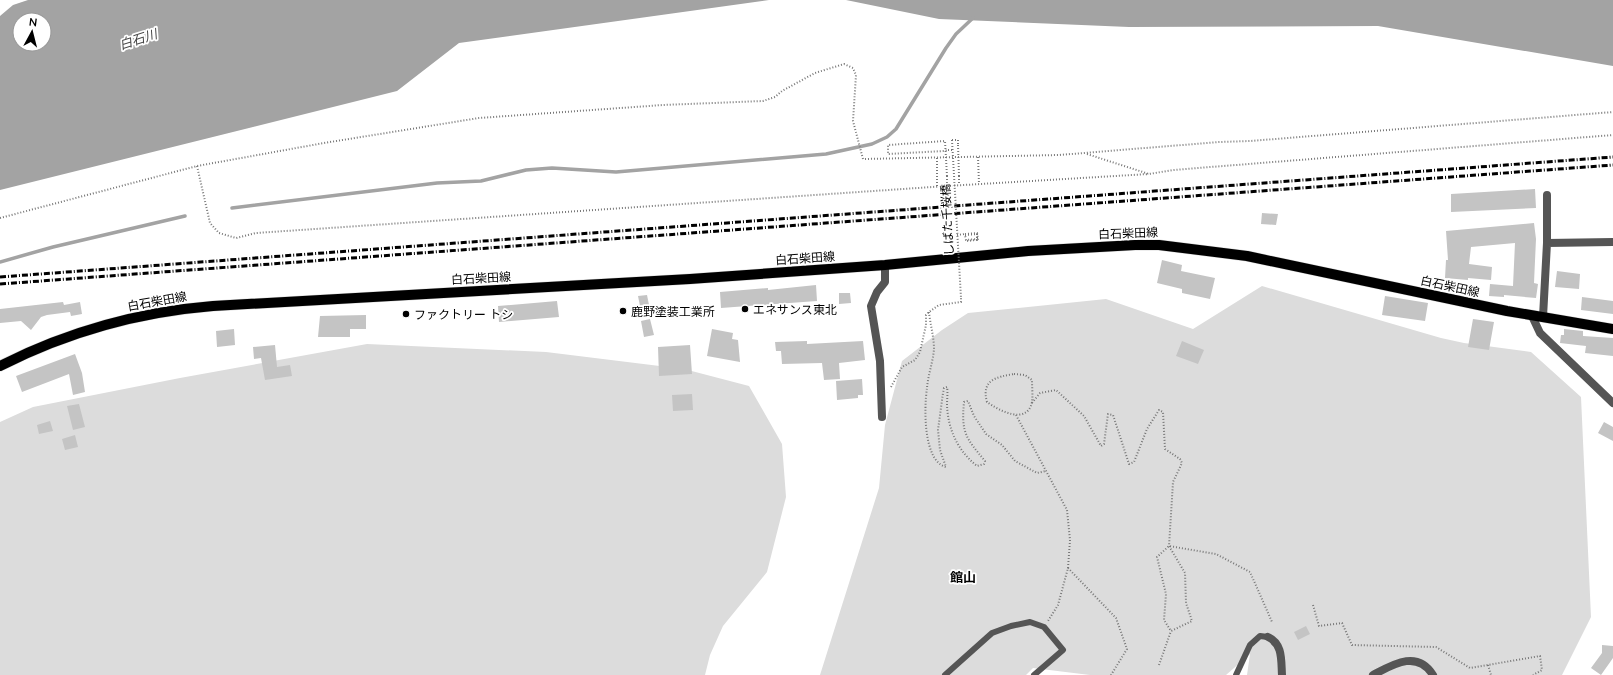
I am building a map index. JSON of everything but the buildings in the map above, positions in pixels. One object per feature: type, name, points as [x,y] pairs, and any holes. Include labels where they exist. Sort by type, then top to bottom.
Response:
[{"type":"main road","name":"白石柴田線","points":[[0,366],[60,339],[105,324],[173,310],[220,305],[885,266],[1028,251],[1135,245],[1159,245],[1247,256],[1532,316],[1613,329]]},
{"type":"street","points":[[1543,317],[1547,243],[1547,195]]},
{"type":"street","points":[[1547,243],[1613,242]]},
{"type":"street","points":[[882,417],[883,405],[880,361],[871,306],[877,292],[885,282],[885,266]]},
{"type":"street","points":[[1532,316],[1540,333],[1613,403]]},
{"type":"street","points":[[1268,637],[1274,640],[1279,647],[1282,675]]},
{"type":"street","points":[[1373,675],[1396,662],[1406,660],[1425,666],[1433,675]]},
{"type":"lane","points":[[945,675],[992,633],[1011,626],[1030,622],[1044,627],[1063,650],[1034,675]]},
{"type":"lane","points":[[1236,675],[1250,645],[1260,636],[1268,637]]},
{"type":"path","points":[[0,218],[197,166],[324,143],[479,118],[663,105],[763,101],[775,97],[782,91],[815,73],[844,64],[853,68],[856,75],[853,121],[863,159],[967,158],[1085,153],[1613,112]]},
{"type":"path","points":[[197,166],[210,223],[219,233],[236,238],[256,233],[937,186],[1149,174],[1180,170],[1613,134]]},
{"type":"path","name":"しばた千桜橋","points":[[928,312],[939,306],[960,302],[961,298],[952,140],[958,140],[959,185]]},
{"type":"path","points":[[947,186],[946,169],[946,155],[946,148],[945,141],[888,145],[888,154],[944,151],[948,150],[952,150]]},
{"type":"path","points":[[1085,153],[1149,174]]},
{"type":"path","points":[[978,157],[979,184]]},
{"type":"path","points":[[937,158],[937,186]]},
{"type":"path","points":[[957,235],[977,233],[978,239],[966,240],[965,236],[977,234],[977,240],[966,240]]},
{"type":"path","points":[[883,405],[902,367],[915,360],[920,352],[926,325],[926,315],[928,312]]},
{"type":"path","points":[[928,312],[934,348],[926,388],[925,418],[929,445],[933,456],[941,466],[946,467],[940,450],[938,430],[944,388],[947,387],[948,418],[952,432],[958,447],[976,466],[984,464],[985,461],[970,442],[963,428],[964,402],[968,401],[974,416],[986,434],[1002,445],[1015,461],[1037,473],[1046,471]]},
{"type":"path","points":[[1032,403],[1032,380],[1025,375],[1008,375],[992,380],[984,392],[987,402],[996,408],[1016,415],[1026,412],[1040,393],[1056,390],[1084,416],[1101,446],[1104,444],[1108,414],[1113,415],[1129,464],[1134,462],[1147,429],[1159,410],[1163,412],[1165,449],[1182,462],[1173,482],[1169,546],[1185,573],[1186,603],[1192,621],[1171,631],[1159,665]]},
{"type":"path","points":[[1016,415],[1067,510],[1070,540],[1068,568],[1058,605],[1044,627]]},
{"type":"path","points":[[1169,546],[1216,554],[1250,572],[1272,622]]},
{"type":"path","points":[[1169,546],[1157,557],[1166,594],[1164,620],[1171,631]]},
{"type":"path","points":[[1068,568],[1116,618],[1127,649],[1111,675]]},
{"type":"path","points":[[1313,605],[1319,626],[1342,622],[1352,645],[1436,647],[1470,668],[1540,656],[1542,670],[1533,675]]},
{"type":"path","points":[[1488,665],[1491,675]]},
{"type":"shaded area","points":[[1262,286],[1441,338],[1464,343],[1531,352],[1581,397],[1591,617],[1562,675],[1247,675],[1250,654],[1226,675],[1090,675],[1033,668],[1026,675],[820,675],[879,488],[885,425],[902,361],[942,330],[968,313],[1106,299],[1193,329]]},
{"type":"shaded area","points":[[367,344],[546,352],[684,369],[749,386],[782,444],[786,497],[767,572],[723,626],[710,655],[705,675],[0,675],[0,422],[33,407],[180,378]]},
{"type":"water","name":"白石川","points":[[28,0],[769,0],[459,43],[397,91],[0,190],[0,16],[13,5]]},
{"type":"water","points":[[846,0],[1613,0],[1613,66],[1378,26],[1129,27],[939,19]]},
{"type":"waterway","points":[[232,208],[437,183],[481,181],[526,170],[552,168],[616,172],[826,154],[872,144],[887,137],[896,129],[946,48],[956,34],[973,18]]},
{"type":"waterway","points":[[0,262],[53,247],[185,216]]},
{"type":"railway","points":[[0,277],[1613,157]]},
{"type":"railway","points":[[0,284],[1613,165]]},
{"type":"place","name":"エネサンス東北","points":[[745,309]]},
{"type":"place","name":"鹿野塗装工業所","points":[[623,311]]},
{"type":"place","name":"ファクトリー トシ","points":[[406,314]]},
{"type":"district","name":"館山","points":[[963,577]]}]
